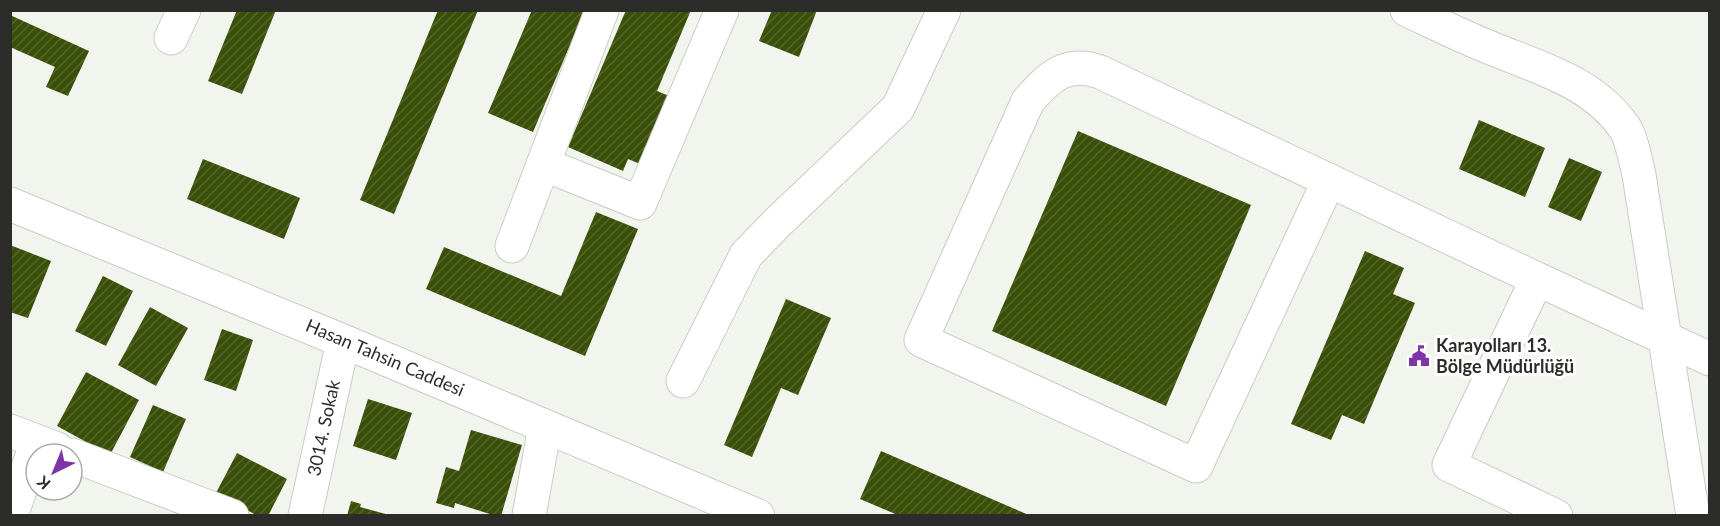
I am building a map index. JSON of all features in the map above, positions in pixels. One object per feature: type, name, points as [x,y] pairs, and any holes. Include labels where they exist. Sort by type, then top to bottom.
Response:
[{"type":"street","points":[[512,246],[602,10]]},
{"type":"street","points":[[543,164],[640,203],[722,10]]},
{"type":"street","points":[[683,381],[746,255],[898,108],[944,10]]},
{"type":"street","points":[[1407,10],[1488,47],[1563,77],[1587,90],[1626,128],[1639,175],[1693,516]]},
{"type":"street","points":[[1329,180],[1196,466],[921,340],[1028,101],[1046,81],[1063,71],[1082,68],[1100,72],[1710,359]]},
{"type":"street","name":"Hasan Tahsin Caddesi","points":[[10,204],[545,426],[741,512]]},
{"type":"street","points":[[1537,279],[1449,465],[1556,516]]},
{"type":"street","name":"3014. Sokak","points":[[305,516],[343,341]]},
{"type":"street","points":[[529,516],[545,426]]},
{"type":"street","points":[[11,516],[24,437]]},
{"type":"street","points":[[84,459],[232,516]]},
{"type":"building","points":[[237,10],[276,10],[242,94],[208,81]]},
{"type":"building","points":[[438,10],[478,10],[394,214],[360,200]]},
{"type":"building","points":[[532,10],[585,10],[533,132],[488,113]]},
{"type":"building","points":[[626,10],[691,10],[657,91],[679,100],[650,168],[628,159],[623,171],[568,147]]},
{"type":"building","points":[[772,10],[817,10],[799,57],[759,41]]},
{"type":"building","points":[[10,15],[89,51],[68,96],[46,87],[55,67],[10,47]]},
{"type":"building","points":[[1479,120],[1545,148],[1525,197],[1459,169]]},
{"type":"building","points":[[1078,131],[1251,205],[1166,406],[992,331]]},
{"type":"building","points":[[1569,158],[1602,172],[1581,221],[1548,207]]},
{"type":"building","points":[[203,159],[300,198],[284,239],[187,199]]},
{"type":"building","points":[[596,212],[638,229],[585,356],[426,289],[444,247],[561,296]]},
{"type":"building","points":[[10,245],[51,261],[28,318],[10,312]]},
{"type":"building","points":[[1365,251],[1404,268],[1393,294],[1415,303],[1364,424],[1342,415],[1331,440],[1291,424]]},
{"type":"building","points":[[103,276],[133,291],[106,346],[75,331]]},
{"type":"building","points":[[786,299],[831,318],[798,395],[781,388],[752,457],[724,445]]},
{"type":"building","points":[[150,307],[188,328],[156,386],[118,365]]},
{"type":"building","points":[[222,329],[253,340],[236,391],[204,380]]},
{"type":"building","points":[[86,372],[139,400],[110,455],[57,426]]},
{"type":"building","points":[[368,399],[412,413],[396,460],[353,446]]},
{"type":"building","points":[[153,405],[186,419],[163,472],[130,457]]},
{"type":"building","points":[[471,430],[522,445],[501,516],[455,503],[454,508],[436,503],[446,467],[459,471]]},
{"type":"building","points":[[881,451],[1031,516],[900,516],[860,499]]},
{"type":"building","points":[[237,453],[287,479],[268,516],[258,516],[216,493]]},
{"type":"building","points":[[351,501],[361,504],[360,507],[393,516],[347,516]]},
{"type":"place","name":"Karayolları 13. Bölge Müdürlüğü","points":[[1419,356]]}]
